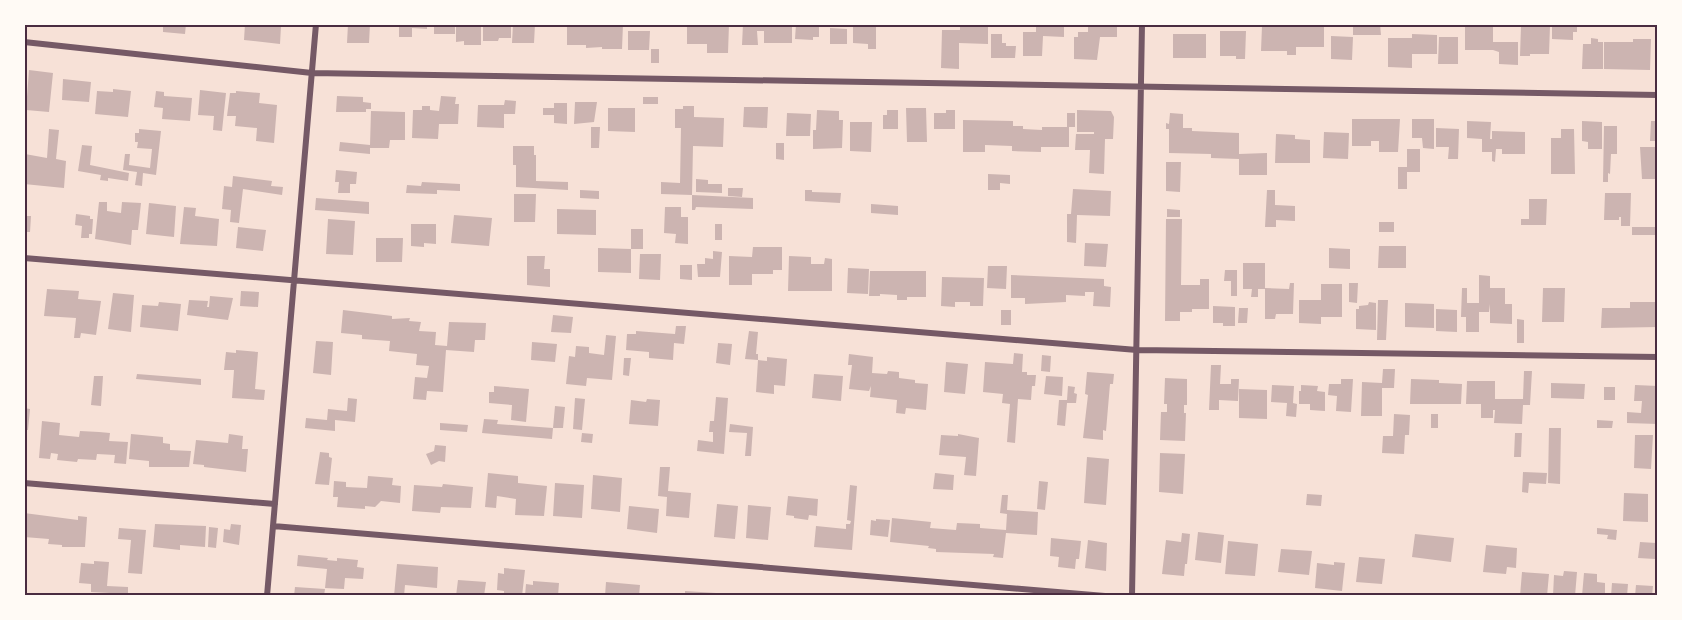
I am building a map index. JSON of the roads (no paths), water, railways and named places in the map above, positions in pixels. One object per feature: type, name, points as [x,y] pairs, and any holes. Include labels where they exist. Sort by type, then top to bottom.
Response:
[{"type":"street","points":[[267,596],[316,24]]},
{"type":"street","points":[[1132,596],[1142,24]]},
{"type":"street","points":[[24,42],[312,73],[1658,95]]},
{"type":"street","points":[[24,258],[1137,350],[1658,357]]},
{"type":"street","points":[[24,483],[275,504]]},
{"type":"street","points":[[273,526],[1104,596]]}]
